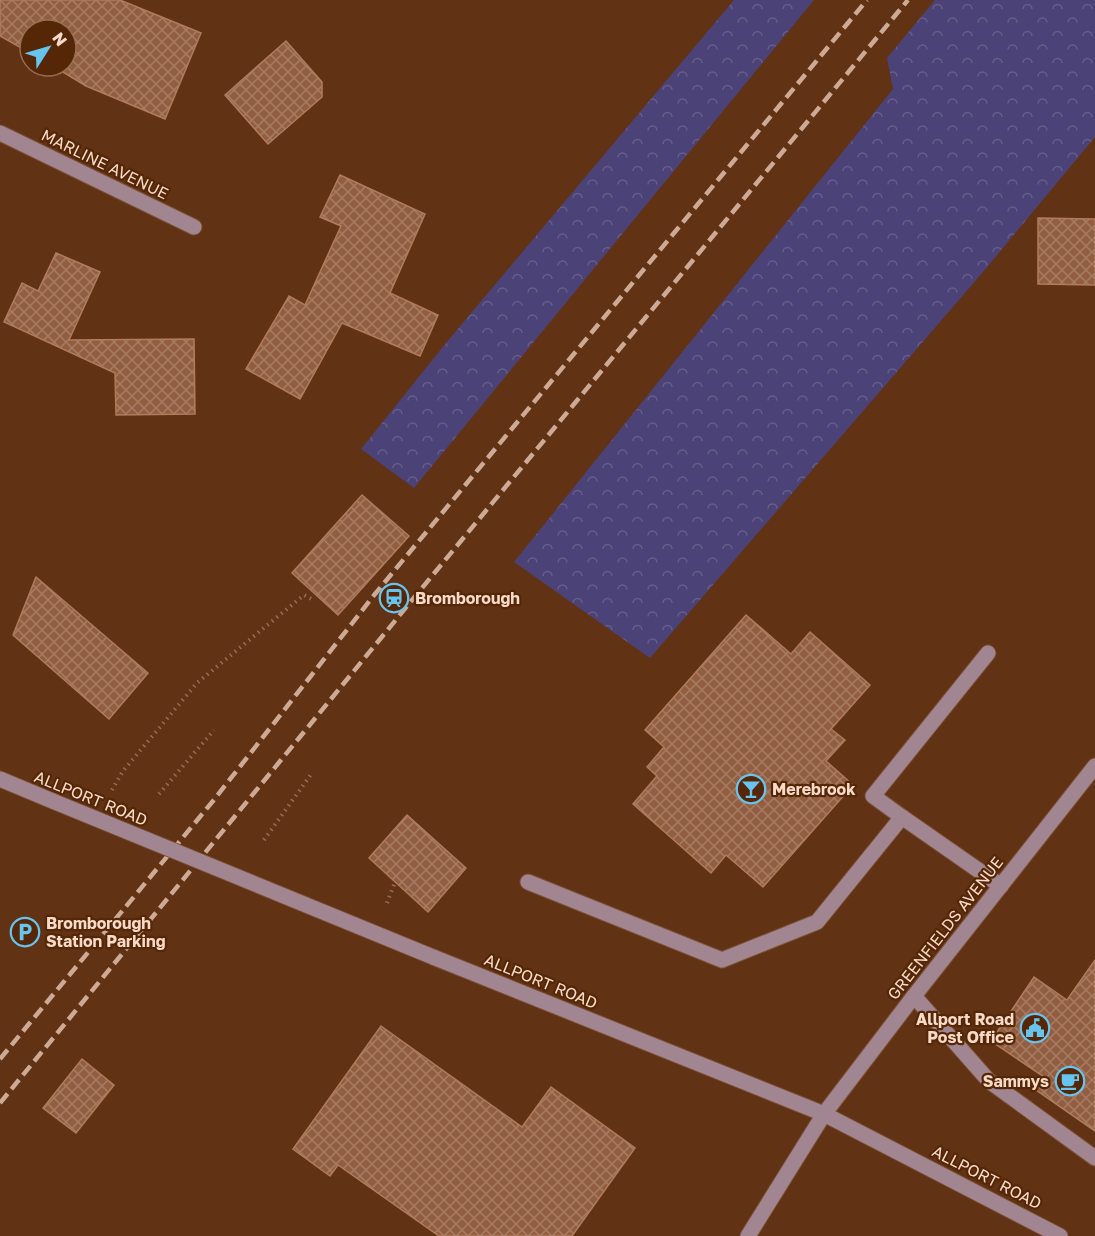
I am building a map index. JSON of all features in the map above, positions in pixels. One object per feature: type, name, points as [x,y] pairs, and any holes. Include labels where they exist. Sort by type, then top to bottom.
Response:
[{"type":"street","name":"MARLINE AVENUE","points":[[0,133],[194,227]]},
{"type":"street","points":[[988,653],[873,796],[1001,886]]},
{"type":"street","name":"GREENFIELDS AVENUE","points":[[748,1236],[824,1114],[1095,766]]},
{"type":"street","name":"ALLPORT ROAD","points":[[0,779],[433,957],[824,1114],[1060,1236]]},
{"type":"street","points":[[528,882],[722,960],[817,922],[902,818]]},
{"type":"street","points":[[914,996],[989,1081],[1095,1158]]},
{"type":"path","points":[[123,771],[197,683],[304,595],[315,601]]},
{"type":"path","points":[[159,794],[214,730]]},
{"type":"path","points":[[264,840],[312,773]]},
{"type":"green space","points":[[734,0],[814,0],[414,488],[361,449],[446,343]]},
{"type":"green space","points":[[935,0],[1095,0],[1095,137],[983,272],[650,658],[514,562],[893,89],[887,58]]},
{"type":"building","points":[[0,0],[120,0],[201,33],[165,119],[86,86],[73,78],[78,78],[78,18],[18,18],[18,46],[0,36]]},
{"type":"building","points":[[286,41],[322,82],[322,97],[268,144],[225,95]]},
{"type":"building","points":[[340,175],[425,214],[390,293],[438,315],[420,356],[342,323],[300,399],[246,369],[289,296],[305,305],[341,226],[320,217]]},
{"type":"building","points":[[1038,218],[1095,219],[1095,285],[1038,284]]},
{"type":"building","points":[[56,253],[100,272],[69,340],[194,339],[195,414],[116,415],[115,373],[4,322],[22,283],[38,291]]},
{"type":"building","points":[[362,495],[409,536],[338,615],[292,573]]},
{"type":"building","points":[[36,577],[148,673],[109,719],[13,635]]},
{"type":"building","points":[[746,615],[791,654],[810,632],[870,685],[831,729],[845,740],[826,761],[853,785],[763,887],[726,855],[711,873],[633,804],[657,776],[647,767],[664,747],[645,730]]},
{"type":"building","points":[[407,815],[466,868],[428,912],[369,858]]},
{"type":"building","points":[[1095,960],[1095,1131],[1036,1090],[1044,1077],[991,1041],[1034,977],[1067,1000]]},
{"type":"building","points":[[381,1026],[522,1127],[551,1087],[635,1148],[572,1236],[439,1236],[338,1165],[330,1176],[293,1149]]},
{"type":"building","points":[[82,1059],[114,1085],[76,1133],[43,1108]]},
{"type":"railway","points":[[0,1059],[213,801],[375,594],[867,0]]},
{"type":"railway","points":[[0,1103],[908,0]]},
{"type":"place","name":"Bromborough","points":[[394,598]]},
{"type":"place","name":"Merebrook","points":[[751,789]]},
{"type":"place","name":"Bromborough Station Parking","points":[[25,932]]},
{"type":"place","name":"Allport Road Post Office","points":[[1035,1028]]},
{"type":"place","name":"Sammys","points":[[1070,1081]]}]
